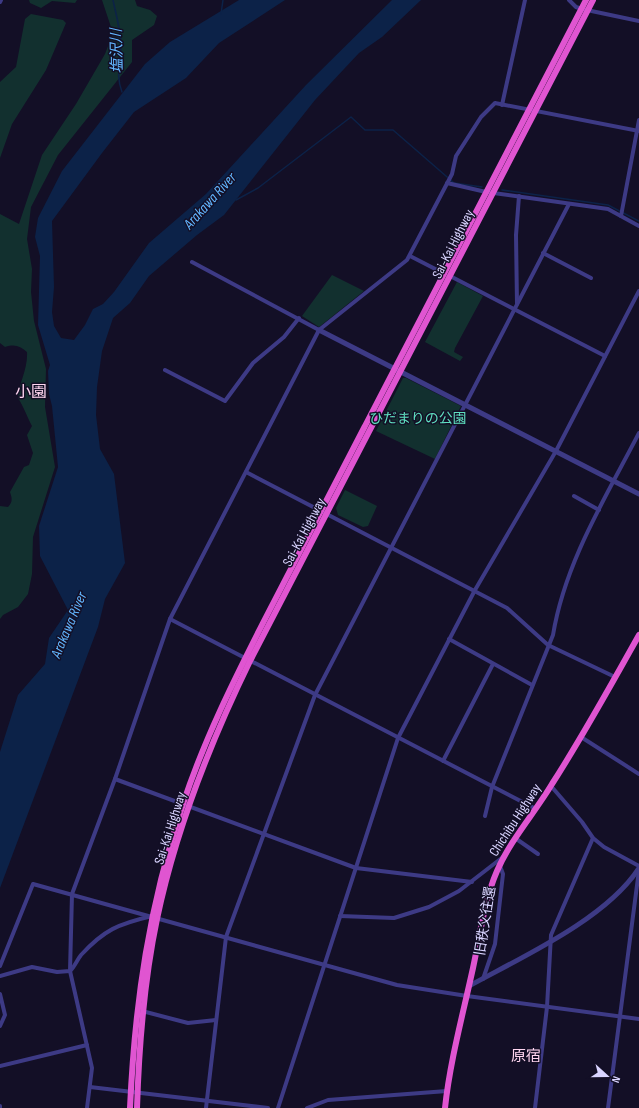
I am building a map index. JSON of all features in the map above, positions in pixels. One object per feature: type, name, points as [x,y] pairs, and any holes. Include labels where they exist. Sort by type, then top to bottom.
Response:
[{"type":"highway","name":"Sai-Kai Highway","points":[[585,10],[586,0]]},
{"type":"highway","name":"Sai-Kai Highway","points":[[448,275],[486,192],[532,110],[585,10],[593,0]]},
{"type":"highway","name":"Sai-Kai Highway","points":[[136,1108],[134,1092],[139,987],[154,917],[167,876],[186,805],[248,659],[320,511],[494,192],[532,110]]},
{"type":"highway","name":"Sai-Kai Highway","points":[[248,659],[327,514],[398,369]]},
{"type":"highway","name":"Chichibu Highway","points":[[445,1108],[447,1091],[489,896],[500,866],[515,838],[536,809],[581,737],[639,635]]},
{"type":"highway","name":"Sai-Kai Highway","points":[[130,1108],[134,1092],[142,1011],[154,917]]},
{"type":"street","points":[[502,105],[525,0]]},
{"type":"street","points":[[569,0],[576,8],[639,21]]},
{"type":"street","points":[[87,1108],[92,1068],[70,971],[72,894],[115,779],[170,619],[319,330],[407,260],[449,180],[456,156],[481,117],[495,103],[638,131]]},
{"type":"street","points":[[621,216],[639,120]]},
{"type":"street","points":[[449,180],[486,192],[608,209],[639,226]]},
{"type":"street","points":[[517,304],[516,235],[519,196]]},
{"type":"street","points":[[206,1108],[226,937],[315,695],[569,204]]},
{"type":"street","points":[[543,253],[591,278]]},
{"type":"street","points":[[410,256],[605,356]]},
{"type":"street","points":[[192,262],[319,330],[398,369],[639,494]]},
{"type":"street","points":[[278,1108],[398,738],[474,590],[556,451],[639,291]]},
{"type":"street","points":[[165,370],[225,401],[253,363],[284,337],[299,318]]},
{"type":"street","points":[[485,816],[492,787],[548,645],[573,561],[639,433]]},
{"type":"street","points":[[246,472],[507,608],[548,645],[615,677]]},
{"type":"street","points":[[574,496],[599,510]]},
{"type":"street","points":[[170,619],[536,809]]},
{"type":"street","points":[[449,639],[532,685]]},
{"type":"street","points":[[443,761],[493,664]]},
{"type":"street","points":[[581,737],[639,774]]},
{"type":"street","points":[[115,779],[356,868],[472,882]]},
{"type":"street","points":[[551,786],[582,822],[593,838],[604,847],[639,868]]},
{"type":"street","points":[[515,838],[538,854]]},
{"type":"street","points":[[535,1108],[547,1007],[550,941],[593,838]]},
{"type":"street","points":[[340,916],[394,918],[429,907],[445,900],[472,882],[505,856]]},
{"type":"street","name":"旧秩父往還","points":[[484,979],[495,944],[503,874],[500,866]]},
{"type":"street","points":[[469,986],[550,941],[607,904],[639,868]]},
{"type":"street","points":[[608,1108],[639,868]]},
{"type":"street","points":[[0,966],[33,884],[397,985],[639,1019]]},
{"type":"street","points":[[0,976],[32,967],[57,972],[70,971],[83,954],[106,932],[126,924],[154,917]]},
{"type":"street","points":[[0,994],[5,1015],[0,1026]]},
{"type":"street","points":[[142,1011],[188,1023],[216,1020]]},
{"type":"street","points":[[0,1066],[87,1045]]},
{"type":"street","points":[[90,1087],[268,1108]]},
{"type":"street","points":[[307,1108],[328,1100],[447,1091]]},
{"type":"green space","points":[[29,0],[77,0],[75,3],[52,1],[41,8],[30,3]]},
{"type":"green space","points":[[102,0],[135,0],[137,6],[150,10],[157,16],[154,25],[132,40],[132,62],[58,155],[31,207],[27,239],[32,269],[31,292],[34,321],[46,369],[45,407],[55,467],[33,537],[32,574],[28,594],[18,607],[3,615],[0,619],[0,506],[8,507],[10,505],[12,500],[10,492],[24,467],[29,465],[33,453],[27,435],[32,426],[18,398],[26,364],[27,352],[17,346],[5,347],[0,343],[0,214],[19,224],[42,155],[76,104],[105,54],[113,33]]},
{"type":"green space","points":[[31,14],[63,20],[66,23],[46,70],[12,124],[0,158],[0,82],[16,67],[25,19]]},
{"type":"green space","points":[[332,275],[364,291],[319,327],[302,316]]},
{"type":"green space","points":[[457,282],[483,296],[455,348],[454,352],[463,357],[460,361],[425,342]]},
{"type":"green space","name":"ひだまりの公園","points":[[403,378],[406,378],[461,406],[435,459],[376,431]]},
{"type":"green space","points":[[345,490],[377,506],[368,526],[363,527],[338,515],[336,508]]},
{"type":"water","name":"Arakawa River","points":[[239,0],[285,0],[219,43],[186,78],[134,112],[52,221],[54,287],[52,312],[54,326],[61,338],[74,340],[85,325],[93,309],[103,304],[114,292],[149,243],[206,194],[306,85],[392,0],[421,0],[382,37],[359,53],[315,100],[224,215],[197,235],[149,276],[130,303],[113,318],[102,351],[97,387],[96,415],[100,449],[114,474],[125,563],[105,599],[98,627],[0,888],[0,752],[18,695],[45,664],[49,638],[68,610],[40,556],[39,526],[58,467],[52,406],[49,394],[48,371],[50,365],[38,325],[40,256],[35,237],[38,218],[62,171],[145,64],[170,42]]},
{"type":"waterway","name":"塩沢川","points":[[113,0],[121,43],[119,79],[122,92]]},
{"type":"waterway","points":[[221,14],[223,0]]},
{"type":"waterway","points":[[236,200],[258,188],[351,117],[365,130],[393,130],[454,183],[482,187]]},
{"type":"waterway","points":[[502,190],[608,205],[639,221]]},
{"type":"district","name":"小園","points":[[31,392]]},
{"type":"district","name":"原宿","points":[[526,1056]]}]
